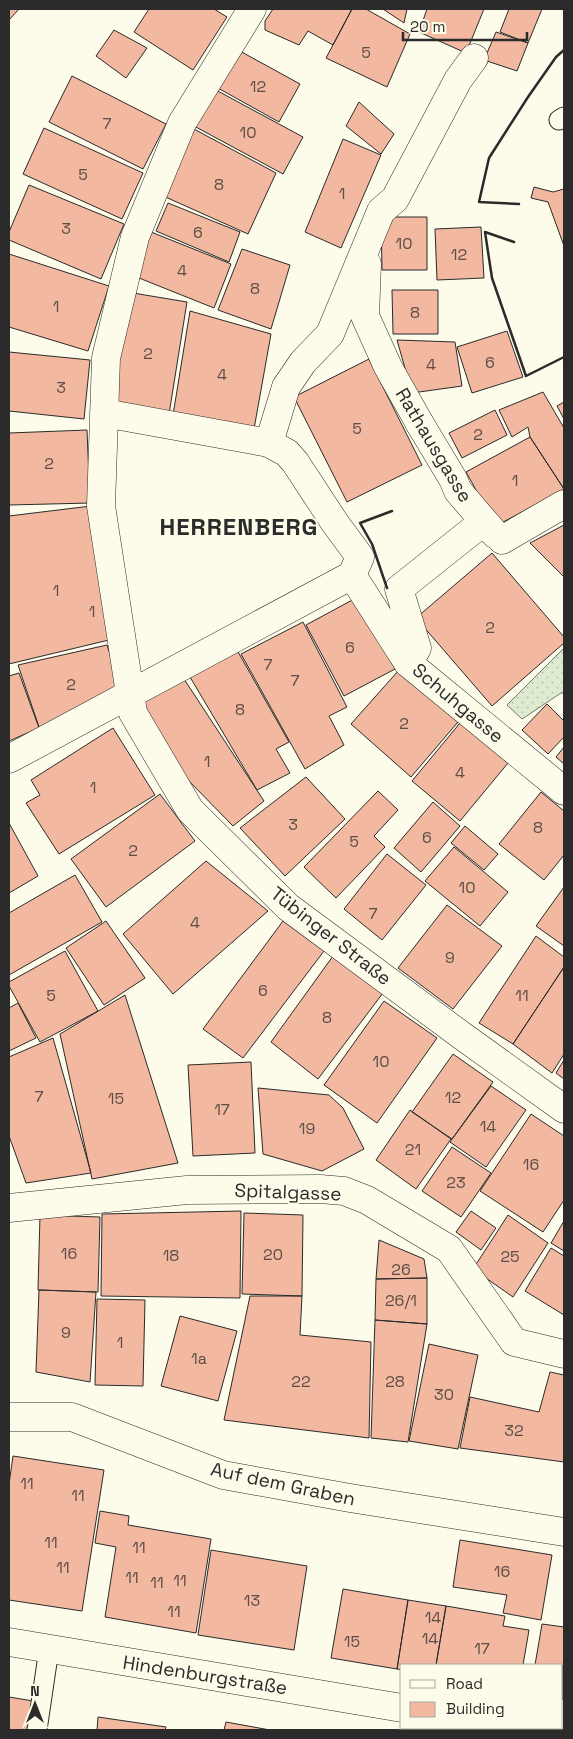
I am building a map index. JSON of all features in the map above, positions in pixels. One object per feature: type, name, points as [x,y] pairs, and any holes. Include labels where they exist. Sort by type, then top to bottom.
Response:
[{"type":"street","name":"Tübinger Straße","points":[[252,9],[182,123],[135,237],[106,358],[101,506],[132,713],[190,810],[281,900],[461,1035],[564,1109]]},
{"type":"street","name":"Rathausgasse","points":[[269,443],[286,387],[303,362],[330,334],[381,211],[395,199],[458,80],[474,58]]},
{"type":"street","name":"Rathausgasse","points":[[368,245],[365,316],[388,366],[458,491],[492,531],[399,589],[416,648],[408,663]]},
{"type":"street","points":[[9,759],[352,575],[360,557],[287,453],[269,443],[104,413]]},
{"type":"street","points":[[492,531],[564,504]]},
{"type":"street","name":"Schuhgasse","points":[[352,575],[408,663],[564,791]]},
{"type":"street","name":"Spitalgasse","points":[[9,1208],[187,1190],[320,1189],[344,1191],[367,1200],[449,1249],[514,1342],[564,1354]]},
{"type":"street","name":"Auf dem Graben","points":[[9,1418],[72,1417],[223,1475],[350,1498],[564,1532]]},
{"type":"street","name":"Hindenburgstraße","points":[[9,1642],[400,1708]]},
{"type":"lane","points":[[37,1730],[49,1649]]},
{"type":"green space","points":[[564,648],[564,693],[561,693],[522,719],[507,705]]},
{"type":"building","points":[[9,9],[19,9],[9,20]]},
{"type":"building","points":[[149,9],[214,9],[227,17],[193,70],[134,32]]},
{"type":"building","points":[[273,9],[352,9],[333,45],[308,31],[299,45],[265,30],[265,21]]},
{"type":"building","points":[[352,9],[366,9],[410,34],[387,87],[326,58]]},
{"type":"building","points":[[383,9],[407,9],[404,23]]},
{"type":"building","points":[[427,9],[484,9],[466,53],[419,32]]},
{"type":"building","points":[[509,9],[542,9],[528,43],[500,32]]},
{"type":"building","points":[[114,30],[147,48],[126,78],[96,56]]},
{"type":"building","points":[[496,32],[528,43],[517,71],[484,60]]},
{"type":"building","points":[[238,50],[300,84],[279,122],[216,87]]},
{"type":"building","points":[[72,76],[166,124],[143,169],[49,122]]},
{"type":"building","points":[[214,89],[303,137],[283,174],[194,126]]},
{"type":"building","points":[[359,102],[394,134],[381,154],[346,126]]},
{"type":"building","points":[[44,128],[143,173],[122,219],[23,174]]},
{"type":"building","points":[[192,128],[276,173],[248,234],[161,195]]},
{"type":"building","points":[[343,139],[381,155],[341,248],[305,232]]},
{"type":"building","points":[[29,185],[124,224],[101,279],[9,240],[9,232]]},
{"type":"building","points":[[534,187],[553,192],[564,189],[564,246],[548,202],[531,198]]},
{"type":"building","points":[[168,203],[240,232],[229,262],[156,231]]},
{"type":"building","points":[[381,217],[427,217],[427,270],[382,270]]},
{"type":"building","points":[[481,227],[484,278],[437,280],[435,229]]},
{"type":"building","points":[[151,232],[231,264],[214,308],[134,276]]},
{"type":"building","points":[[242,249],[290,265],[271,329],[218,310]]},
{"type":"building","points":[[9,254],[109,286],[88,351],[9,327]]},
{"type":"building","points":[[392,290],[438,290],[438,334],[393,334]]},
{"type":"building","points":[[127,292],[187,302],[169,414],[108,404]]},
{"type":"building","points":[[190,311],[271,334],[254,429],[173,415]]},
{"type":"building","points":[[507,331],[523,377],[472,393],[457,347]]},
{"type":"building","points":[[397,340],[455,342],[462,386],[412,393]]},
{"type":"building","points":[[9,352],[90,360],[84,419],[9,411]]},
{"type":"building","points":[[369,359],[422,465],[347,502],[294,397]]},
{"type":"building","points":[[543,392],[564,428],[564,489],[530,437],[528,427],[512,437],[499,410]]},
{"type":"building","points":[[564,402],[564,419],[557,406]]},
{"type":"building","points":[[495,410],[507,435],[462,458],[449,433]]},
{"type":"building","points":[[87,430],[90,503],[9,505],[9,433]]},
{"type":"building","points":[[530,437],[564,489],[496,526],[466,472]]},
{"type":"building","points":[[91,506],[113,639],[9,664],[9,516]]},
{"type":"building","points":[[564,525],[564,577],[530,543]]},
{"type":"building","points":[[492,553],[564,637],[564,643],[492,706],[416,618]]},
{"type":"building","points":[[356,598],[395,669],[344,696],[306,625]]},
{"type":"building","points":[[303,622],[347,707],[329,716],[344,745],[305,769],[241,654]]},
{"type":"building","points":[[107,645],[123,695],[40,730],[18,665]]},
{"type":"building","points":[[237,650],[289,742],[276,749],[290,773],[257,790],[190,677]]},
{"type":"building","points":[[399,670],[458,722],[411,777],[351,724]]},
{"type":"building","points":[[19,673],[39,728],[9,741],[9,676]]},
{"type":"building","points":[[184,679],[264,801],[233,826],[185,777],[143,703]]},
{"type":"building","points":[[547,704],[564,721],[564,737],[548,754],[522,730]]},
{"type":"building","points":[[460,723],[508,763],[460,821],[412,781]]},
{"type":"building","points":[[113,728],[155,795],[59,854],[26,803],[40,795],[31,780]]},
{"type":"building","points":[[564,747],[564,764],[556,757]]},
{"type":"building","points":[[306,777],[345,819],[285,876],[240,828]]},
{"type":"building","points":[[378,791],[398,810],[374,836],[385,847],[336,898],[304,867]]},
{"type":"building","points":[[541,792],[564,811],[564,855],[544,880],[499,844]]},
{"type":"building","points":[[160,794],[195,841],[106,907],[71,859]]},
{"type":"building","points":[[433,802],[460,826],[421,872],[394,848]]},
{"type":"building","points":[[9,823],[38,876],[9,893]]},
{"type":"building","points":[[465,826],[498,854],[484,870],[451,843]]},
{"type":"building","points":[[454,847],[508,892],[480,926],[425,881]]},
{"type":"building","points":[[387,854],[426,885],[382,940],[344,909]]},
{"type":"building","points":[[206,861],[268,911],[173,994],[123,934]]},
{"type":"building","points":[[75,875],[102,922],[9,975],[9,913]]},
{"type":"building","points":[[564,887],[564,946],[536,926]]},
{"type":"building","points":[[447,905],[502,946],[453,1009],[398,968]]},
{"type":"building","points":[[106,921],[145,978],[104,1005],[66,948]]},
{"type":"building","points":[[283,921],[324,951],[243,1058],[203,1029]]},
{"type":"building","points":[[536,936],[564,957],[564,967],[513,1044],[479,1023]]},
{"type":"building","points":[[65,951],[98,1011],[40,1042],[9,986],[9,982]]},
{"type":"building","points":[[333,956],[383,993],[318,1079],[271,1042]]},
{"type":"building","points":[[564,967],[564,1054],[552,1073],[513,1044]]},
{"type":"building","points":[[125,995],[178,1163],[92,1179],[60,1034]]},
{"type":"building","points":[[384,1001],[437,1038],[377,1123],[324,1085]]},
{"type":"building","points":[[18,1003],[36,1038],[9,1051],[9,1008]]},
{"type":"building","points":[[53,1038],[91,1173],[26,1183],[9,1136],[9,1057]]},
{"type":"building","points":[[453,1054],[493,1082],[452,1139],[412,1112]]},
{"type":"building","points":[[564,1060],[564,1079],[556,1073]]},
{"type":"building","points":[[251,1062],[255,1153],[193,1156],[188,1065]]},
{"type":"building","points":[[491,1086],[526,1110],[486,1167],[450,1142]]},
{"type":"building","points":[[258,1088],[329,1095],[343,1108],[364,1149],[322,1171],[263,1154]]},
{"type":"building","points":[[410,1110],[451,1139],[416,1189],[376,1160]]},
{"type":"building","points":[[531,1114],[564,1136],[564,1200],[543,1232],[480,1191]]},
{"type":"building","points":[[452,1147],[491,1173],[461,1217],[422,1191]]},
{"type":"building","points":[[241,1211],[240,1298],[101,1296],[102,1214]]},
{"type":"building","points":[[471,1211],[496,1228],[481,1250],[456,1232]]},
{"type":"building","points":[[244,1213],[303,1215],[302,1296],[242,1294]]},
{"type":"building","points":[[40,1215],[100,1217],[98,1292],[38,1290]]},
{"type":"building","points":[[508,1215],[548,1243],[513,1297],[473,1269]]},
{"type":"building","points":[[564,1221],[564,1251],[551,1243]]},
{"type":"building","points":[[379,1240],[424,1259],[427,1278],[376,1279]]},
{"type":"building","points":[[551,1248],[564,1256],[564,1315],[525,1291]]},
{"type":"building","points":[[427,1278],[427,1324],[375,1320],[376,1279]]},
{"type":"building","points":[[39,1290],[96,1292],[90,1382],[36,1372]]},
{"type":"building","points":[[250,1296],[302,1296],[300,1335],[371,1342],[369,1438],[224,1420]]},
{"type":"building","points":[[97,1299],[145,1300],[143,1386],[95,1385]]},
{"type":"building","points":[[180,1316],[237,1331],[218,1401],[161,1386]]},
{"type":"building","points":[[375,1320],[427,1324],[408,1442],[371,1438]]},
{"type":"building","points":[[429,1344],[478,1355],[458,1449],[409,1441]]},
{"type":"building","points":[[550,1372],[564,1375],[564,1462],[460,1448],[470,1397],[539,1412]]},
{"type":"building","points":[[13,1456],[104,1470],[82,1611],[9,1600],[9,1484]]},
{"type":"building","points":[[100,1511],[129,1516],[128,1525],[211,1539],[196,1633],[105,1617],[116,1547],[95,1543]]},
{"type":"building","points":[[460,1540],[552,1555],[541,1620],[503,1613],[507,1595],[453,1587]]},
{"type":"building","points":[[211,1550],[307,1566],[294,1650],[198,1635]]},
{"type":"building","points":[[343,1589],[408,1600],[397,1669],[331,1658]]},
{"type":"building","points":[[408,1600],[446,1606],[436,1664],[400,1664],[400,1670],[397,1669]]},
{"type":"building","points":[[446,1606],[505,1616],[503,1626],[529,1630],[523,1664],[436,1664]]},
{"type":"building","points":[[542,1624],[564,1627],[564,1700],[563,1664],[535,1664]]},
{"type":"building","points":[[9,1697],[33,1701],[28,1730],[9,1730]]},
{"type":"building","points":[[98,1717],[166,1727],[165,1730],[97,1730]]},
{"type":"building","points":[[226,1722],[270,1730],[224,1730]]},
{"type":"wall","points":[[519,204],[479,202],[489,158],[528,97],[556,57],[564,50]]},
{"type":"wall","points":[[514,242],[485,232],[492,278],[526,376],[564,357]]},
{"type":"wall","points":[[387,588],[372,544],[360,523],[392,511]]},
{"type":"district","name":"HERRENBERG","points":[[239,526]]}]
